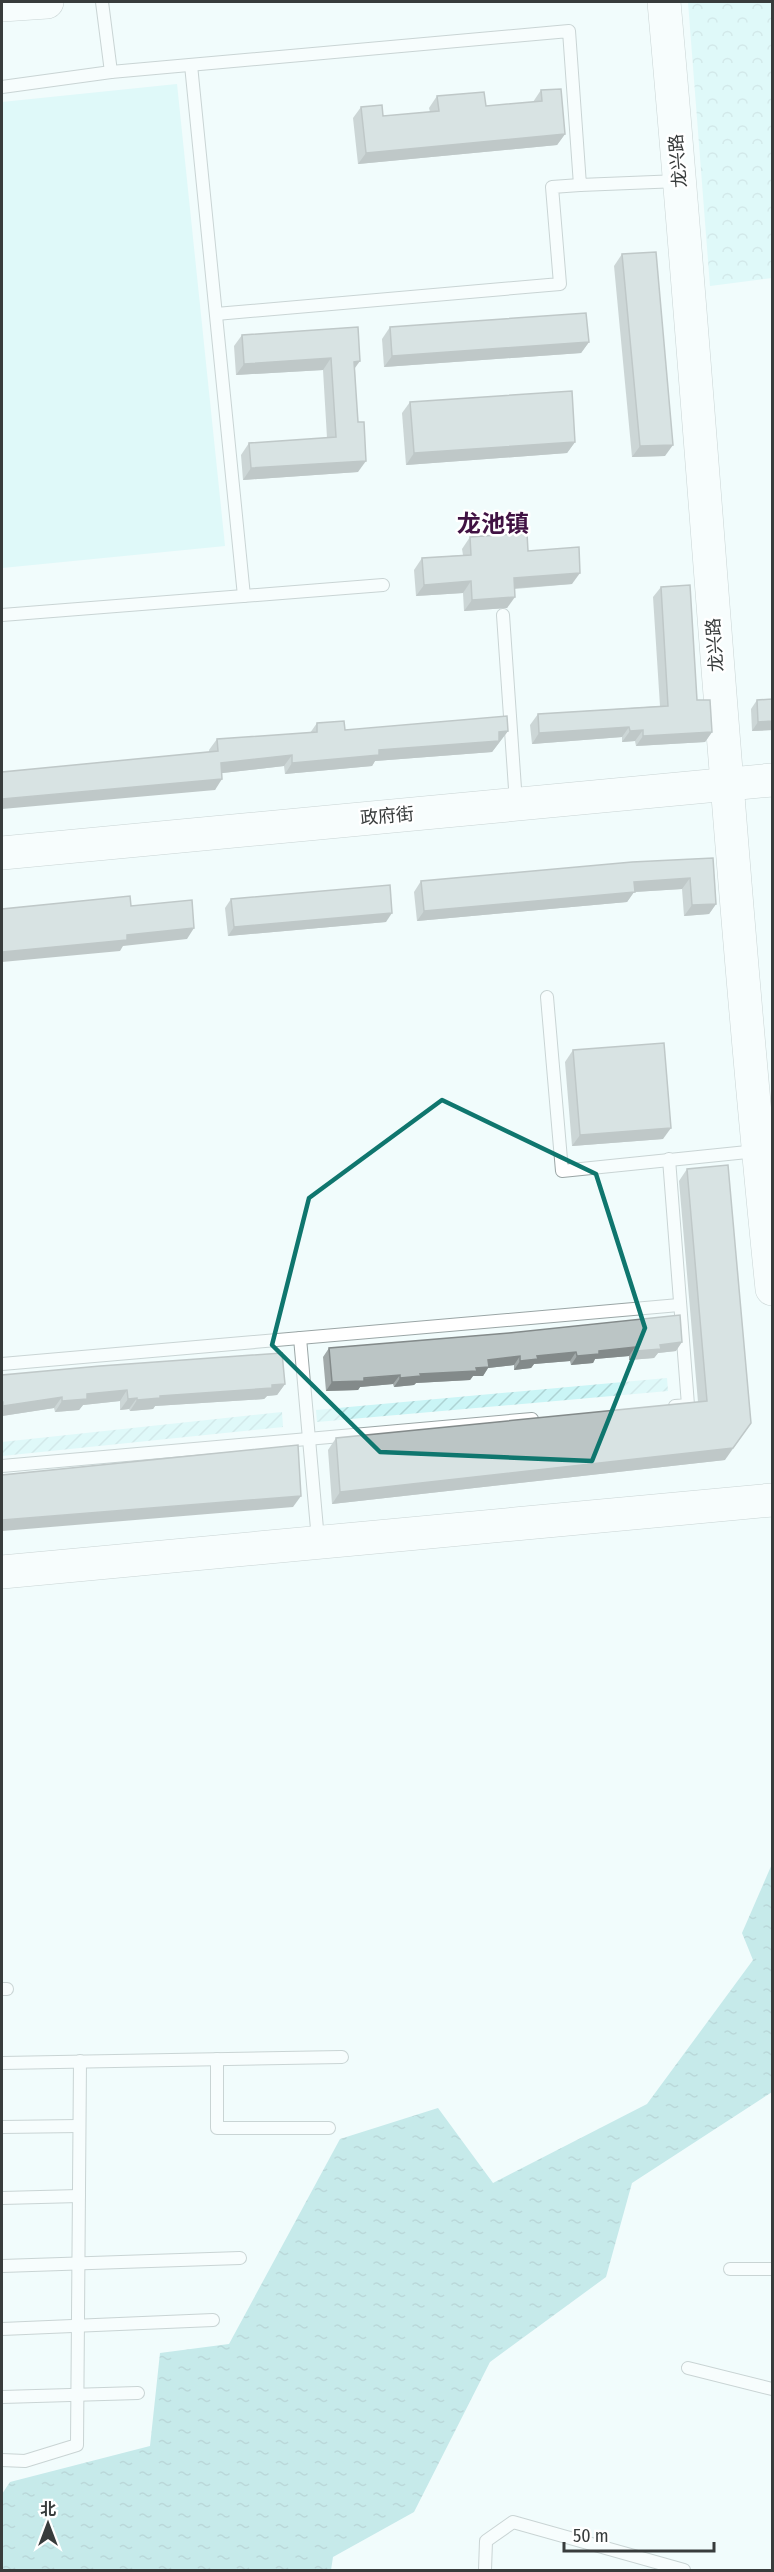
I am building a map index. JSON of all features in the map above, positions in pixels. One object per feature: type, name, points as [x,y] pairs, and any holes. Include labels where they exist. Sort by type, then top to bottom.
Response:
[{"type":"street","points":[[2,6],[47,2]]},
{"type":"street","name":"龙兴路","points":[[664,2],[680,181],[726,784],[772,1289]]},
{"type":"street","name":"政府街","points":[[2,853],[772,780]]},
{"type":"street","points":[[2,1572],[772,1500]]},
{"type":"lane","points":[[102,2],[111,72]]},
{"type":"lane","points":[[2,87],[111,72],[569,31],[580,185]]},
{"type":"lane","points":[[192,65],[244,596]]},
{"type":"lane","points":[[216,314],[560,285],[552,187],[680,181]]},
{"type":"lane","points":[[2,615],[383,585]]},
{"type":"lane","points":[[503,615],[516,804]]},
{"type":"lane","points":[[547,997],[562,1171],[758,1151]]},
{"type":"lane","points":[[664,1407],[688,1405],[669,1159]]},
{"type":"lane","points":[[2,1364],[679,1305]]},
{"type":"lane","points":[[300,1338],[318,1543]]},
{"type":"lane","points":[[2,1466],[546,1418]]},
{"type":"lane","points":[[2,2062],[342,2057]]},
{"type":"lane","points":[[217,2059],[217,2128],[329,2128]]},
{"type":"lane","points":[[2,2460],[25,2461],[77,2445],[80,2061]]},
{"type":"lane","points":[[2,2127],[79,2126]]},
{"type":"lane","points":[[2,2198],[79,2196]]},
{"type":"lane","points":[[2,2266],[240,2258]]},
{"type":"lane","points":[[730,2269],[772,2269]]},
{"type":"lane","points":[[2,2329],[213,2320]]},
{"type":"lane","points":[[688,2368],[772,2389]]},
{"type":"lane","points":[[2,2397],[138,2393]]},
{"type":"lane","points":[[485,2571],[486,2541],[513,2522],[684,2571]]},
{"type":"highlighted area","points":[[442,1100],[596,1174],[645,1328],[592,1461],[380,1452],[272,1345],[309,1198]]},
{"type":"green space","points":[[688,2],[772,2],[772,278],[710,286]]},
{"type":"green space","points":[[177,84],[225,546],[2,568],[2,102]]},
{"type":"green space","points":[[667,1378],[668,1391],[317,1422],[316,1410]]},
{"type":"green space","points":[[282,1412],[283,1427],[2,1456],[2,1442]]},
{"type":"water","points":[[772,1864],[772,2092],[632,2183],[606,2277],[490,2362],[414,2512],[333,2557],[331,2570],[2,2570],[2,2494],[10,2482],[150,2446],[160,2353],[229,2344],[340,2139],[438,2108],[493,2183],[647,2104],[753,1960],[742,1933]]},
{"type":"building","points":[[561,89],[565,134],[366,153],[361,107],[382,105],[383,116],[439,111],[437,96],[484,92],[486,106],[542,101],[541,90]]},
{"type":"building","points":[[656,252],[673,445],[640,446],[622,254]]},
{"type":"building","points":[[586,313],[589,342],[392,356],[390,327]]},
{"type":"building","points":[[358,327],[360,361],[354,362],[358,422],[364,422],[366,461],[251,468],[249,443],[336,437],[331,358],[244,364],[242,335]]},
{"type":"building","points":[[572,391],[575,442],[414,453],[410,402]]},
{"type":"building","points":[[527,533],[528,551],[579,547],[580,573],[514,578],[515,597],[472,600],[471,581],[424,585],[422,558],[471,555],[470,537]]},
{"type":"building","points":[[690,585],[697,700],[710,700],[712,732],[643,736],[643,730],[630,731],[629,727],[539,733],[538,714],[668,706],[661,587]]},
{"type":"building","points":[[772,699],[772,721],[758,722],[757,700]]},
{"type":"building","points":[[507,716],[508,731],[499,732],[499,741],[379,750],[379,755],[292,763],[292,755],[221,763],[222,779],[2,799],[2,772],[218,751],[217,739],[317,732],[317,723],[344,721],[345,730]]},
{"type":"building","points":[[713,858],[716,904],[692,905],[690,878],[634,882],[635,892],[424,911],[421,881],[632,862]]},
{"type":"building","points":[[390,885],[392,913],[234,927],[231,899]]},
{"type":"building","points":[[130,896],[131,906],[192,900],[194,928],[127,935],[127,940],[2,952],[2,909]]},
{"type":"building","points":[[664,1043],[671,1128],[580,1135],[573,1050]]},
{"type":"building","points":[[728,1165],[751,1423],[733,1448],[340,1492],[336,1438],[707,1401],[687,1169]]},
{"type":"building","points":[[680,1315],[682,1342],[660,1345],[661,1349],[636,1351],[635,1347],[577,1356],[576,1352],[537,1356],[538,1359],[520,1361],[520,1356],[488,1360],[489,1367],[476,1368],[477,1371],[420,1374],[421,1376],[400,1378],[400,1375],[364,1378],[364,1381],[332,1382],[329,1348],[509,1333]]},
{"type":"building","points":[[282,1353],[285,1384],[272,1385],[272,1388],[160,1396],[160,1398],[137,1400],[137,1398],[128,1399],[127,1390],[87,1394],[87,1399],[62,1401],[62,1397],[3,1406],[2,1402],[2,1375]]},
{"type":"building","points":[[298,1445],[301,1496],[2,1520],[2,1475]]},
{"type":"district","name":"龙池镇","points":[[493,524]]}]
